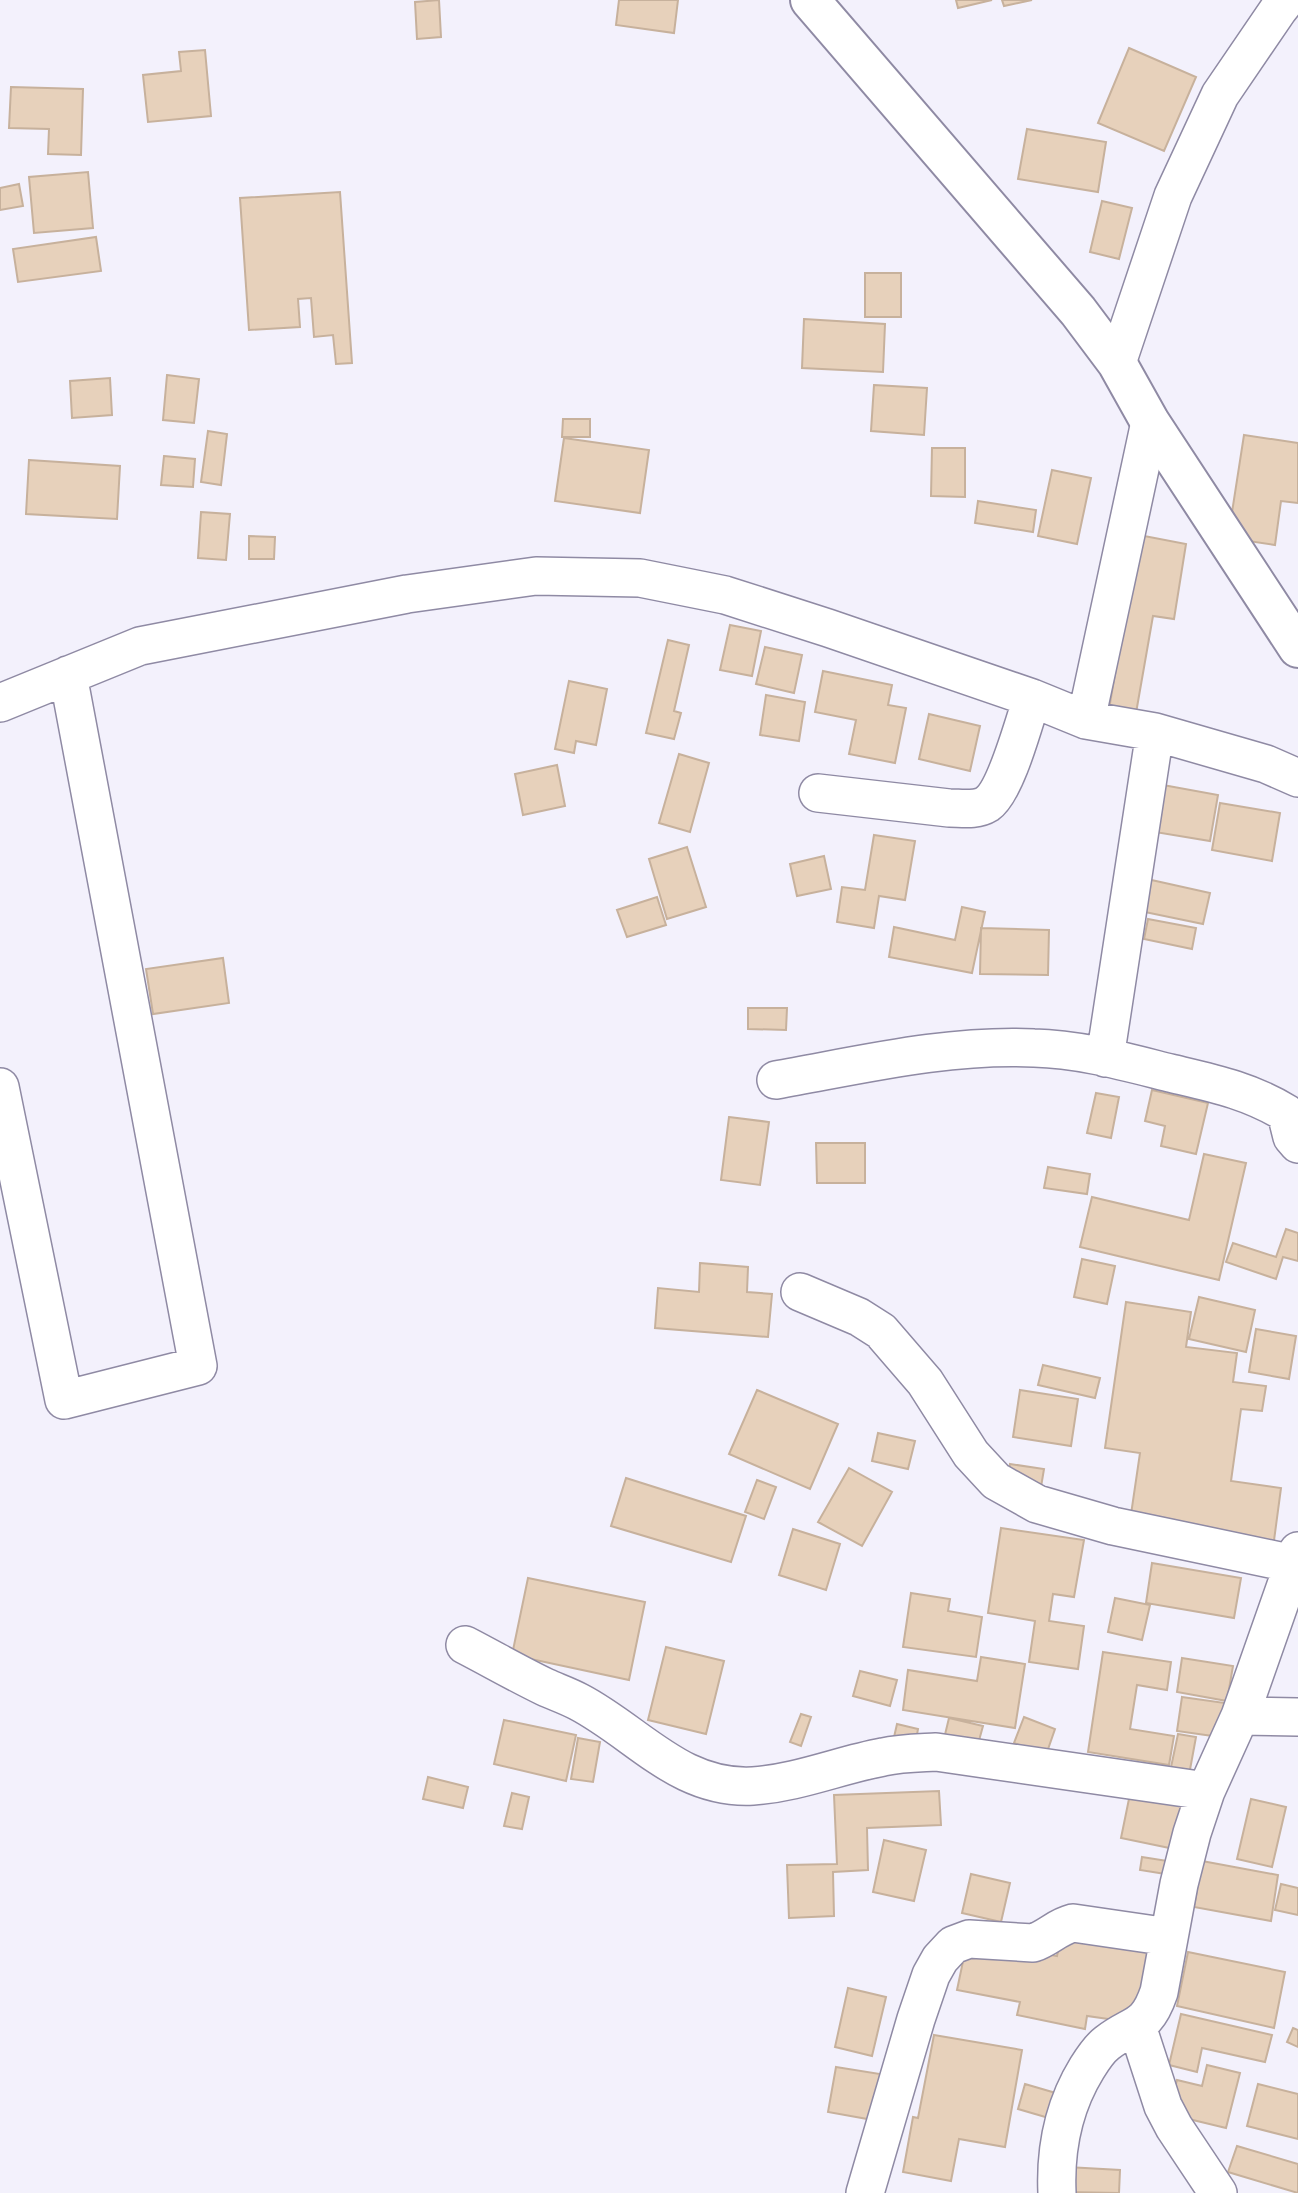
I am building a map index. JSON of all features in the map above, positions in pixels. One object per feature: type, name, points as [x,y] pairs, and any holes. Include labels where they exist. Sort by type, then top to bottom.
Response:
[{"type":"street","points":[[810,0],[1078,311],[1117,363],[1150,422],[1298,648]]},
{"type":"street","points":[[1117,363],[1173,196],[1214,107],[1286,0]]},
{"type":"street","points":[[1086,720],[1150,422]]},
{"type":"street","points":[[0,703],[140,646],[407,594],[536,576],[640,578],[725,595],[1032,698],[1086,720],[1155,732],[1266,764],[1298,778]]},
{"type":"street","points":[[0,1087],[64,1399],[198,1366],[68,675]]},
{"type":"street","points":[[818,793],[949,808],[970,809],[985,806],[996,796],[1004,779],[1032,698]]},
{"type":"street","points":[[1105,1058],[1155,732]]},
{"type":"street","points":[[776,1080],[920,1054],[978,1048],[1037,1048],[1105,1058],[1238,1089],[1286,1113],[1292,1137],[1298,1144]]},
{"type":"street","points":[[800,1292],[859,1317],[881,1331],[925,1382],[971,1454],[996,1481],[1037,1504],[1113,1526],[1296,1557],[1240,1716],[1206,1791],[1179,1884],[1154,2008],[1137,2026],[1107,2043],[1093,2058],[1080,2080],[1066,2110],[1058,2142],[1057,2193]]},
{"type":"street","points":[[465,1645],[579,1702],[667,1762],[695,1776],[723,1784],[753,1786],[790,1780],[883,1757],[936,1752],[1206,1791]]},
{"type":"street","points":[[1240,1716],[1298,1717]]},
{"type":"street","points":[[865,2193],[927,1986],[940,1959],[953,1945],[969,1939],[1033,1943],[1062,1926],[1073,1923],[1169,1937]]},
{"type":"street","points":[[1137,2026],[1163,2106],[1218,2193]]},
{"type":"building","points":[[439,0],[441,37],[417,39],[415,2]]},
{"type":"building","points":[[619,0],[678,0],[674,33],[616,25]]},
{"type":"building","points":[[956,0],[992,0],[958,8]]},
{"type":"building","points":[[1002,0],[1032,0],[1004,6]]},
{"type":"building","points":[[1129,48],[1196,77],[1164,151],[1098,123]]},
{"type":"building","points":[[205,50],[211,116],[148,122],[143,75],[181,71],[179,52]]},
{"type":"building","points":[[11,87],[83,89],[81,155],[48,154],[49,129],[9,128]]},
{"type":"building","points":[[1027,129],[1106,142],[1098,192],[1018,179]]},
{"type":"building","points":[[88,172],[93,228],[34,233],[29,177]]},
{"type":"building","points":[[19,184],[23,206],[0,210],[0,188]]},
{"type":"building","points":[[340,192],[352,363],[336,364],[333,335],[314,337],[311,298],[298,299],[300,327],[249,330],[240,198]]},
{"type":"building","points":[[1102,201],[1132,208],[1119,259],[1090,252]]},
{"type":"building","points":[[96,237],[101,271],[18,282],[13,249]]},
{"type":"building","points":[[865,273],[901,273],[901,317],[865,317]]},
{"type":"building","points":[[804,319],[885,324],[883,372],[802,368]]},
{"type":"building","points":[[167,375],[199,379],[194,423],[163,420]]},
{"type":"building","points":[[110,378],[112,415],[72,418],[70,381]]},
{"type":"building","points":[[874,385],[927,388],[924,435],[871,431]]},
{"type":"building","points":[[563,419],[590,419],[590,437],[562,437]]},
{"type":"building","points":[[208,431],[227,434],[221,485],[201,482]]},
{"type":"building","points":[[1244,435],[1298,443],[1298,503],[1281,501],[1275,545],[1228,538]]},
{"type":"building","points":[[564,438],[649,450],[640,513],[555,501]]},
{"type":"building","points":[[932,448],[965,448],[965,497],[931,496]]},
{"type":"building","points":[[164,456],[195,459],[193,487],[161,485]]},
{"type":"building","points":[[29,460],[120,466],[117,519],[26,514]]},
{"type":"building","points":[[1052,470],[1091,478],[1077,544],[1038,536]]},
{"type":"building","points":[[978,501],[1036,510],[1033,532],[975,523]]},
{"type":"building","points":[[201,512],[230,514],[226,560],[198,558]]},
{"type":"building","points":[[1139,535],[1186,544],[1174,619],[1153,616],[1136,713],[1109,709]]},
{"type":"building","points":[[249,536],[275,537],[274,559],[249,559]]},
{"type":"building","points":[[730,625],[761,631],[752,676],[720,670]]},
{"type":"building","points":[[668,640],[689,645],[674,711],[681,713],[674,739],[646,733]]},
{"type":"building","points":[[765,647],[802,655],[794,693],[756,684]]},
{"type":"building","points":[[823,671],[892,685],[888,705],[906,708],[895,763],[849,754],[856,720],[815,712]]},
{"type":"building","points":[[569,681],[607,689],[596,745],[576,741],[574,753],[555,749]]},
{"type":"building","points":[[766,695],[805,702],[799,741],[760,735]]},
{"type":"building","points":[[929,714],[980,726],[970,771],[919,759]]},
{"type":"building","points":[[679,754],[709,763],[690,832],[659,823]]},
{"type":"building","points":[[557,765],[565,806],[523,815],[515,774]]},
{"type":"building","points":[[1163,785],[1218,795],[1210,841],[1155,832]]},
{"type":"building","points":[[1220,803],[1280,813],[1272,861],[1212,850]]},
{"type":"building","points":[[874,835],[915,841],[905,900],[879,896],[874,928],[837,922],[842,887],[865,890]]},
{"type":"building","points":[[687,847],[706,907],[667,919],[649,859]]},
{"type":"building","points":[[824,856],[831,889],[797,896],[790,864]]},
{"type":"building","points":[[1147,879],[1210,893],[1203,924],[1140,911]]},
{"type":"building","points":[[657,897],[666,925],[627,937],[617,910]]},
{"type":"building","points":[[962,907],[985,912],[972,973],[889,957],[894,927],[955,940]]},
{"type":"building","points":[[1148,919],[1196,928],[1192,949],[1144,939]]},
{"type":"building","points":[[981,928],[1049,930],[1048,975],[980,974]]},
{"type":"building","points":[[223,958],[229,1003],[153,1014],[146,969]]},
{"type":"building","points":[[748,1008],[787,1008],[786,1030],[748,1029]]},
{"type":"building","points":[[1152,1090],[1208,1103],[1196,1154],[1161,1146],[1165,1126],[1145,1121]]},
{"type":"building","points":[[1096,1093],[1119,1097],[1111,1138],[1087,1133]]},
{"type":"building","points":[[729,1117],[769,1122],[760,1185],[721,1180]]},
{"type":"building","points":[[816,1143],[865,1143],[865,1183],[817,1183]]},
{"type":"building","points":[[1204,1154],[1246,1163],[1219,1280],[1080,1247],[1092,1197],[1189,1220]]},
{"type":"building","points":[[1048,1167],[1090,1174],[1087,1194],[1044,1188]]},
{"type":"building","points":[[1286,1229],[1298,1233],[1298,1261],[1283,1257],[1276,1279],[1226,1262],[1233,1243],[1276,1257]]},
{"type":"building","points":[[1082,1259],[1115,1266],[1107,1304],[1074,1297]]},
{"type":"building","points":[[700,1263],[748,1267],[747,1292],[772,1294],[768,1337],[655,1328],[658,1288],[699,1292]]},
{"type":"building","points":[[1199,1297],[1255,1310],[1246,1352],[1189,1339]]},
{"type":"building","points":[[1126,1302],[1191,1312],[1186,1347],[1237,1353],[1233,1382],[1266,1386],[1262,1411],[1241,1409],[1231,1481],[1281,1488],[1273,1548],[1129,1528],[1140,1453],[1105,1448]]},
{"type":"building","points":[[1256,1329],[1296,1336],[1289,1379],[1249,1372]]},
{"type":"building","points":[[1043,1365],[1100,1378],[1095,1398],[1038,1385]]},
{"type":"building","points":[[757,1390],[838,1424],[810,1489],[729,1454]]},
{"type":"building","points":[[1020,1390],[1078,1399],[1071,1446],[1013,1437]]},
{"type":"building","points":[[878,1433],[915,1441],[908,1469],[872,1461]]},
{"type":"building","points":[[1010,1464],[1044,1469],[1041,1487],[1007,1481]]},
{"type":"building","points":[[849,1468],[892,1492],[862,1546],[818,1522]]},
{"type":"building","points":[[626,1478],[746,1516],[731,1562],[611,1526]]},
{"type":"building","points":[[757,1480],[776,1487],[764,1519],[745,1512]]},
{"type":"building","points":[[1001,1528],[1084,1540],[1074,1597],[1053,1594],[1049,1621],[1084,1626],[1078,1669],[1029,1662],[1035,1621],[988,1613]]},
{"type":"building","points":[[793,1529],[840,1544],[826,1590],[779,1575]]},
{"type":"building","points":[[1152,1563],[1241,1578],[1234,1618],[1146,1603]]},
{"type":"building","points":[[528,1578],[645,1602],[629,1680],[512,1655]]},
{"type":"building","points":[[911,1593],[950,1599],[948,1611],[982,1617],[976,1657],[903,1647]]},
{"type":"building","points":[[1115,1598],[1150,1605],[1142,1640],[1108,1632]]},
{"type":"building","points":[[666,1647],[724,1661],[706,1734],[648,1720]]},
{"type":"building","points":[[1103,1652],[1171,1662],[1167,1690],[1137,1685],[1130,1729],[1174,1736],[1169,1765],[1088,1752]]},
{"type":"building","points":[[981,1657],[1025,1664],[1015,1728],[903,1710],[908,1670],[977,1681]]},
{"type":"building","points":[[1182,1658],[1233,1666],[1227,1701],[1177,1692]]},
{"type":"building","points":[[860,1671],[897,1680],[890,1706],[853,1696]]},
{"type":"building","points":[[1182,1697],[1232,1704],[1227,1738],[1177,1731]]},
{"type":"building","points":[[801,1714],[811,1717],[801,1746],[790,1742]]},
{"type":"building","points":[[1024,1717],[1055,1729],[1046,1755],[1014,1743]]},
{"type":"building","points":[[949,1718],[983,1726],[975,1755],[942,1747]]},
{"type":"building","points":[[504,1720],[576,1735],[566,1781],[494,1764]]},
{"type":"building","points":[[897,1724],[918,1729],[914,1751],[892,1746]]},
{"type":"building","points":[[1178,1734],[1196,1737],[1189,1775],[1170,1772]]},
{"type":"building","points":[[578,1738],[600,1742],[593,1782],[571,1779]]},
{"type":"building","points":[[428,1777],[468,1787],[463,1808],[423,1799]]},
{"type":"building","points":[[939,1791],[941,1825],[867,1828],[868,1870],[833,1872],[834,1916],[789,1918],[787,1865],[837,1864],[834,1795]]},
{"type":"building","points":[[512,1793],[529,1797],[522,1829],[504,1826]]},
{"type":"building","points":[[1130,1794],[1193,1807],[1184,1851],[1121,1838]]},
{"type":"building","points":[[1251,1799],[1286,1807],[1272,1867],[1237,1859]]},
{"type":"building","points":[[884,1840],[926,1850],[914,1901],[873,1892]]},
{"type":"building","points":[[1142,1857],[1174,1862],[1172,1875],[1140,1870]]},
{"type":"building","points":[[1202,1861],[1278,1875],[1271,1921],[1194,1907]]},
{"type":"building","points":[[971,1874],[1010,1883],[1001,1922],[962,1913]]},
{"type":"building","points":[[1281,1884],[1298,1888],[1298,1915],[1275,1910]]},
{"type":"building","points":[[1063,1927],[1154,1945],[1146,2002],[1115,2020],[1087,2016],[1085,2029],[1017,2015],[1020,2002],[957,1990],[966,1947],[1025,1950],[1057,1956]]},
{"type":"building","points":[[1188,1952],[1285,1972],[1274,2028],[1177,2006]]},
{"type":"building","points":[[848,1988],[886,1997],[872,2056],[835,2047]]},
{"type":"building","points":[[1181,2014],[1272,2035],[1265,2062],[1202,2048],[1197,2072],[1169,2065]]},
{"type":"building","points":[[1293,2028],[1298,2030],[1298,2047],[1287,2042]]},
{"type":"building","points":[[934,2035],[1022,2050],[1005,2147],[959,2139],[951,2181],[903,2172],[913,2117],[918,2118]]},
{"type":"building","points":[[1207,2065],[1240,2073],[1226,2128],[1168,2114],[1177,2080],[1202,2086]]},
{"type":"building","points":[[836,2067],[880,2074],[873,2120],[828,2112]]},
{"type":"building","points":[[1025,2084],[1066,2096],[1059,2121],[1018,2109]]},
{"type":"building","points":[[1258,2084],[1298,2094],[1298,2139],[1247,2126]]},
{"type":"building","points":[[1237,2146],[1298,2164],[1298,2193],[1228,2172]]},
{"type":"building","points":[[1067,2167],[1120,2170],[1119,2193],[1066,2192]]}]
